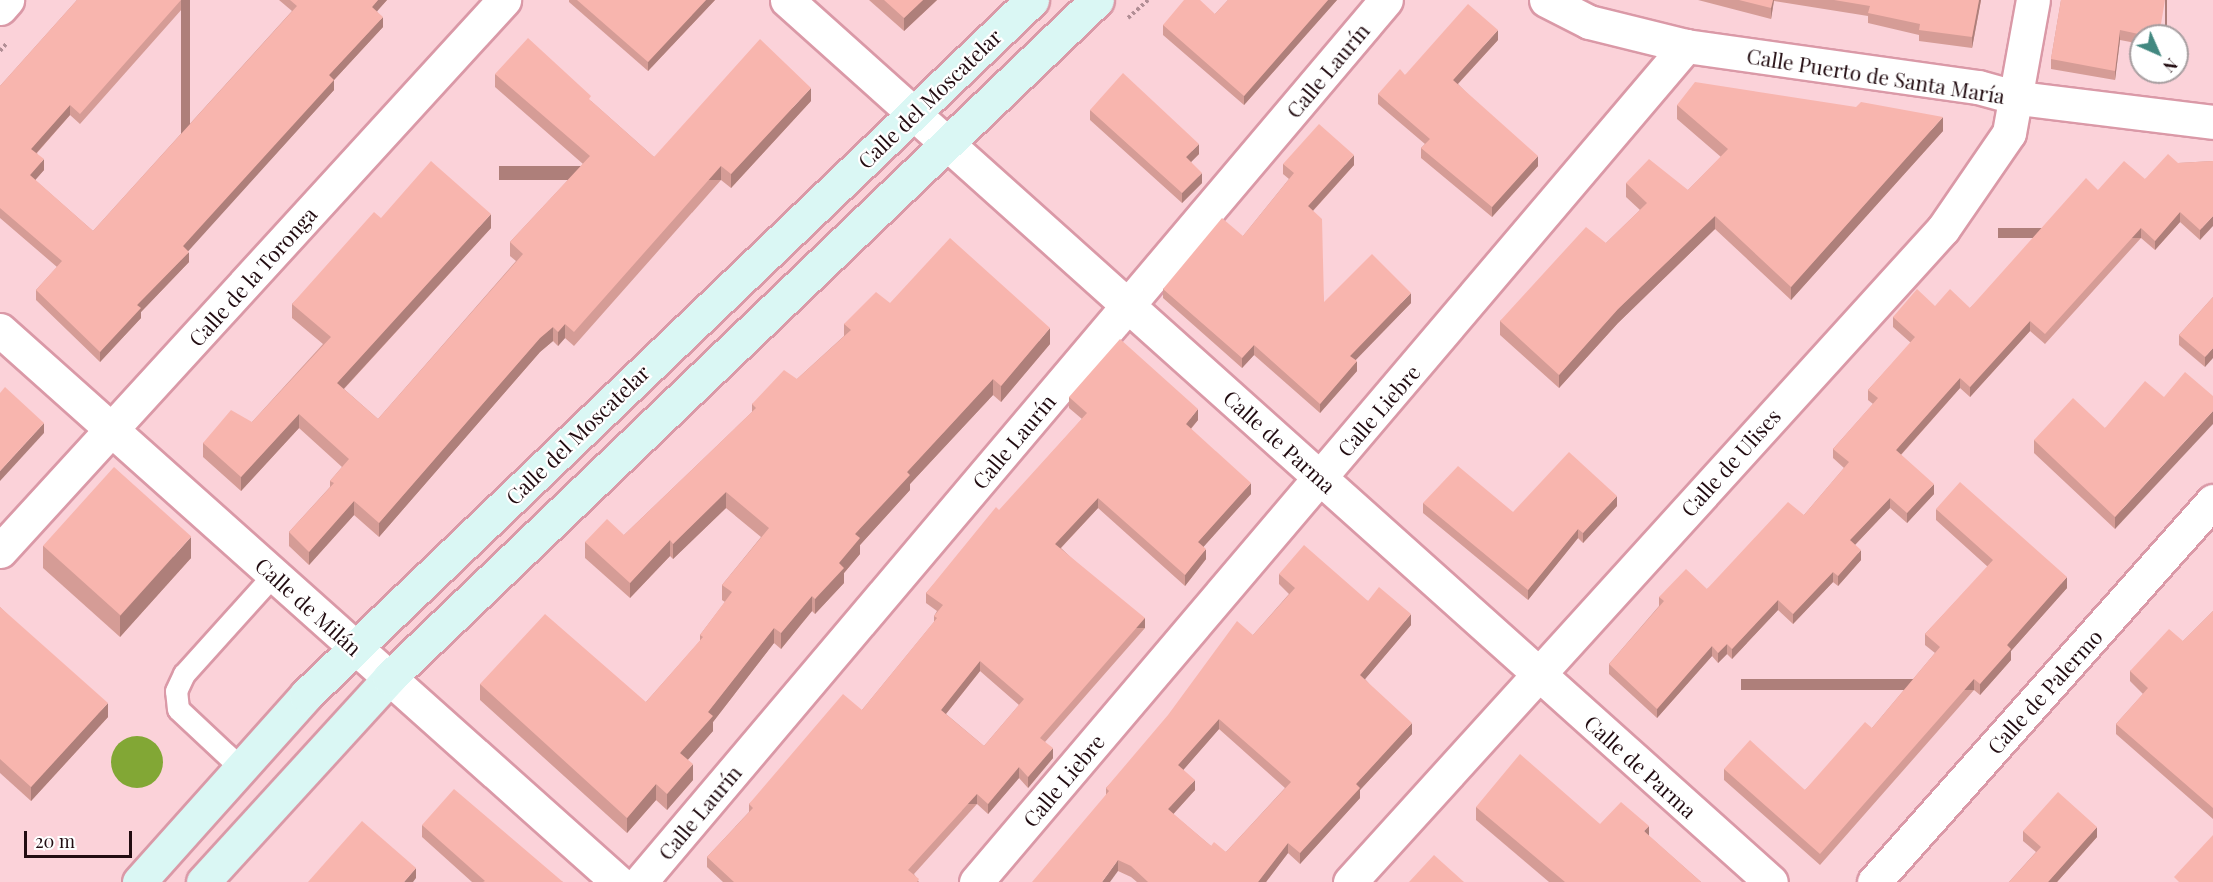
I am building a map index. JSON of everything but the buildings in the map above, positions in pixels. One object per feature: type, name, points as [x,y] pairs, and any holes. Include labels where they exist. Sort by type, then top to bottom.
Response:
[{"type":"street","points":[[0,8],[7,0]]},
{"type":"street","name":"Calle de la Toronga","points":[[0,551],[504,0]]},
{"type":"street","name":"Calle de Parma","points":[[787,0],[1129,304],[1537,674],[1771,882]]},
{"type":"street","name":"Calle del Moscatelar","points":[[139,882],[306,694],[356,649],[409,594],[1032,0]]},
{"type":"street","points":[[203,882],[389,678],[1097,0]]},
{"type":"street","name":"Calle Laurín","points":[[640,882],[1386,0]]},
{"type":"street","name":"Calle Puerto de Santa María","points":[[1546,0],[1589,22],[1686,46],[1978,87],[2018,98],[2213,122]]},
{"type":"street","name":"Calle de Ulises","points":[[1350,882],[1942,229],[2009,133],[2018,98],[2033,0]]},
{"type":"street","name":"Calle Liebre","points":[[975,882],[1686,46]]},
{"type":"street","name":"Calle de Milán","points":[[0,330],[618,882]]},
{"type":"street","name":"Calle de Palermo","points":[[1874,882],[2213,501]]},
{"type":"lane","points":[[241,768],[178,709],[176,691],[183,674],[273,575]]},
{"type":"shaded area","points":[[132,736],[142,736],[156,743],[163,762],[156,781],[142,788],[132,788],[122,784],[115,777],[111,767],[111,757],[115,747],[122,740]]}]
